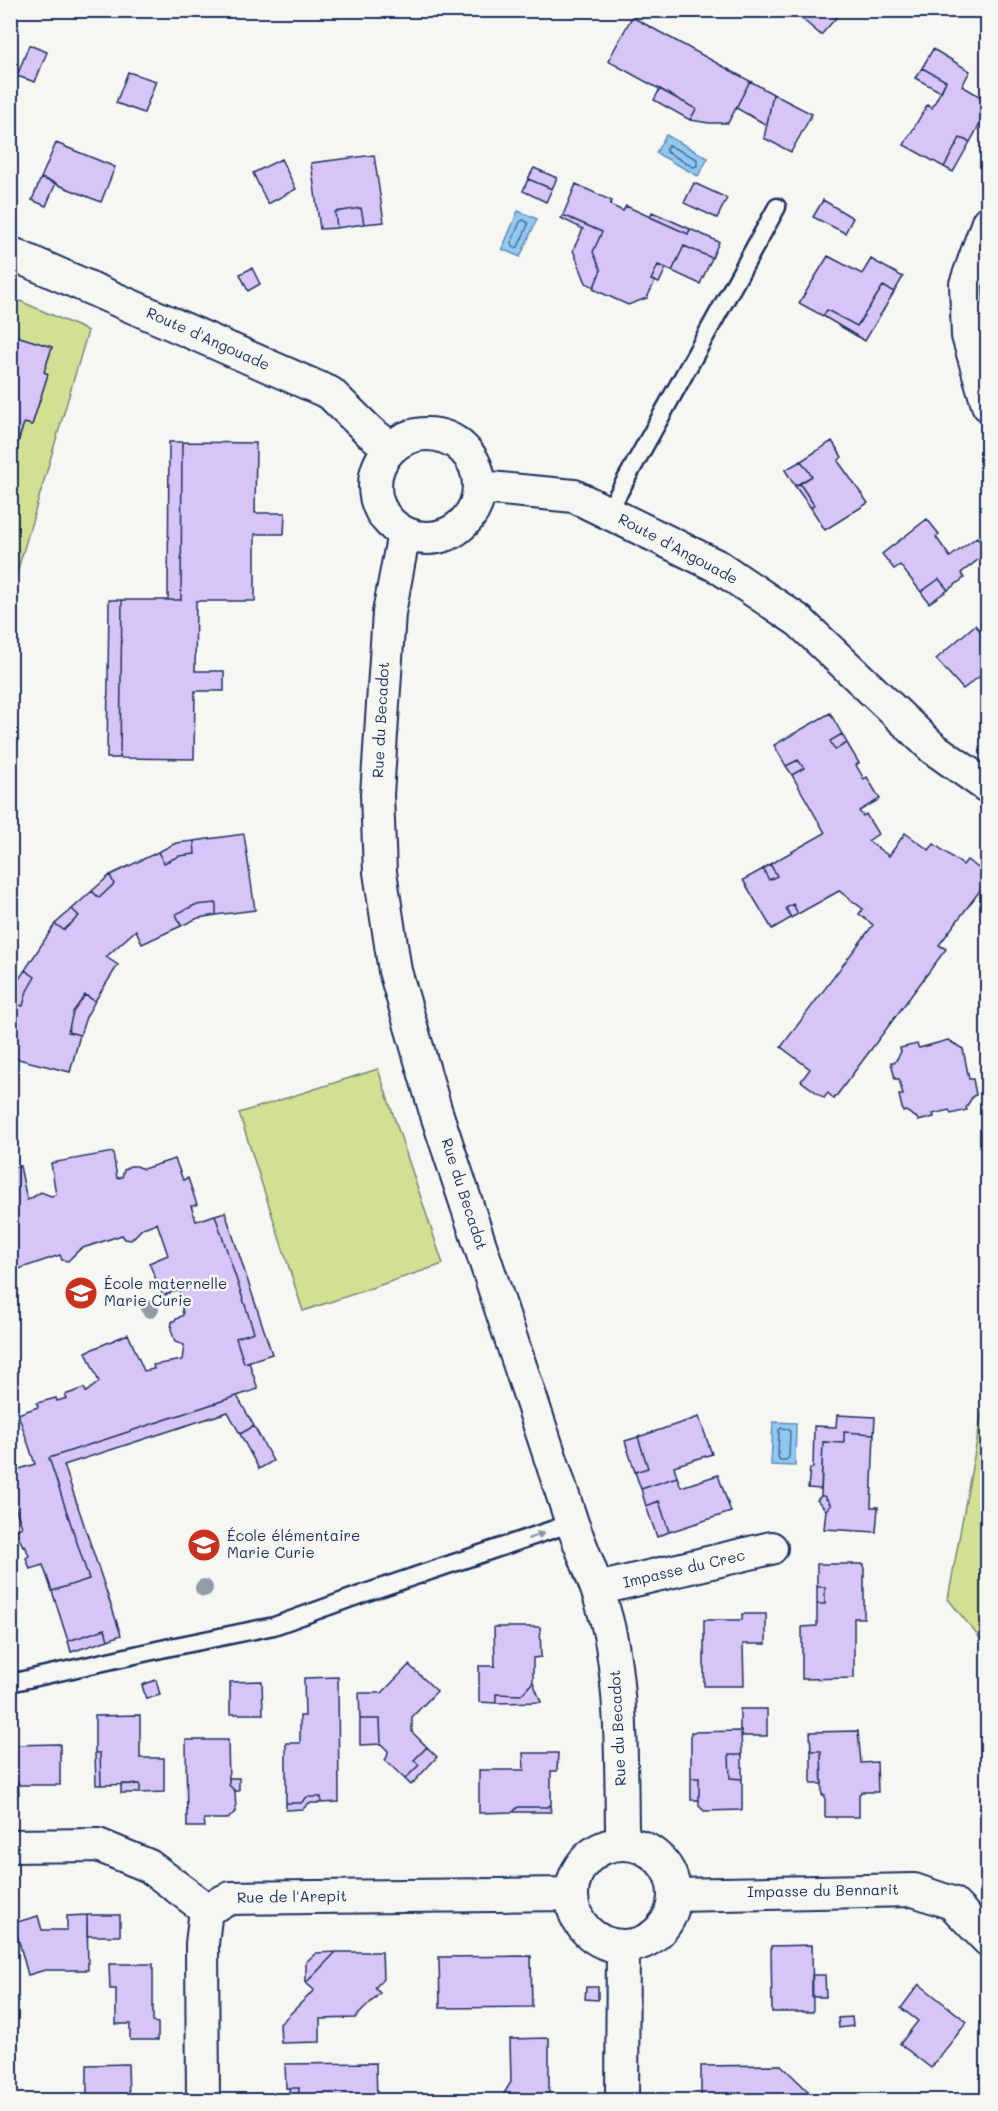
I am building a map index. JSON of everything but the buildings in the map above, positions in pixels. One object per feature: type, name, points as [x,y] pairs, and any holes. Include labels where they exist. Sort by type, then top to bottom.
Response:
[{"type":"street","points":[[987,222],[966,284],[968,336],[987,405]]},
{"type":"street","name":"Route d'Angouade","points":[[10,254],[330,393],[370,432],[391,447]]},
{"type":"street","points":[[423,433],[440,435],[456,441],[469,453],[478,469],[480,487],[477,504],[468,519],[455,531],[438,538],[421,539],[404,533],[390,523],[380,510],[375,494],[375,477],[381,461],[391,447],[406,437],[423,433]]},
{"type":"street","name":"Route d'Angouade","points":[[480,487],[574,496],[719,567],[799,621],[933,748],[984,779]]},
{"type":"street","name":"Rue du Becadot","points":[[404,533],[389,613],[377,795],[380,872],[394,971],[435,1109],[572,1523],[597,1589],[612,1643],[620,1707],[622,1827],[625,1844]]},
{"type":"street","name":"Impasse du Crec","points":[[597,1589],[771,1548]]},
{"type":"street","points":[[625,1844],[645,1848],[661,1859],[672,1876],[675,1895],[671,1916],[660,1932],[643,1943],[623,1947],[603,1943],[586,1931],[575,1914],[571,1894],[576,1874],[588,1857],[605,1847],[625,1844]]},
{"type":"street","points":[[10,1846],[98,1845],[149,1866],[206,1909],[202,1944],[203,2100]]},
{"type":"street","name":"Impasse du Bennarit","points":[[675,1895],[914,1890],[951,1903],[987,1940]]},
{"type":"street","name":"Rue de l'Arepit","points":[[206,1909],[231,1898],[571,1894]]},
{"type":"street","points":[[622,2100],[623,1947]]},
{"type":"lane","points":[[608,512],[777,207]]},
{"type":"lane","points":[[10,1683],[274,1626],[572,1523]]},
{"type":"green space","points":[[11,297],[88,331],[11,593],[10,492],[16,475],[11,473],[11,467],[24,423],[32,425],[48,374],[44,372],[52,348],[11,334]]},
{"type":"green space","points":[[378,1069],[443,1264],[303,1311],[239,1113]]},
{"type":"green space","points":[[987,1385],[987,1647],[948,1599]]},
{"type":"water","points":[[666,135],[708,158],[698,176],[656,153]]},
{"type":"water","points":[[518,211],[537,219],[520,257],[502,249]]},
{"type":"water","points":[[773,1422],[796,1423],[795,1466],[771,1465]]},
{"type":"place","name":"École maternelle Marie Curie","points":[[81,1293]]},
{"type":"place","name":"École élémentaire Marie Curie","points":[[204,1545]]}]
